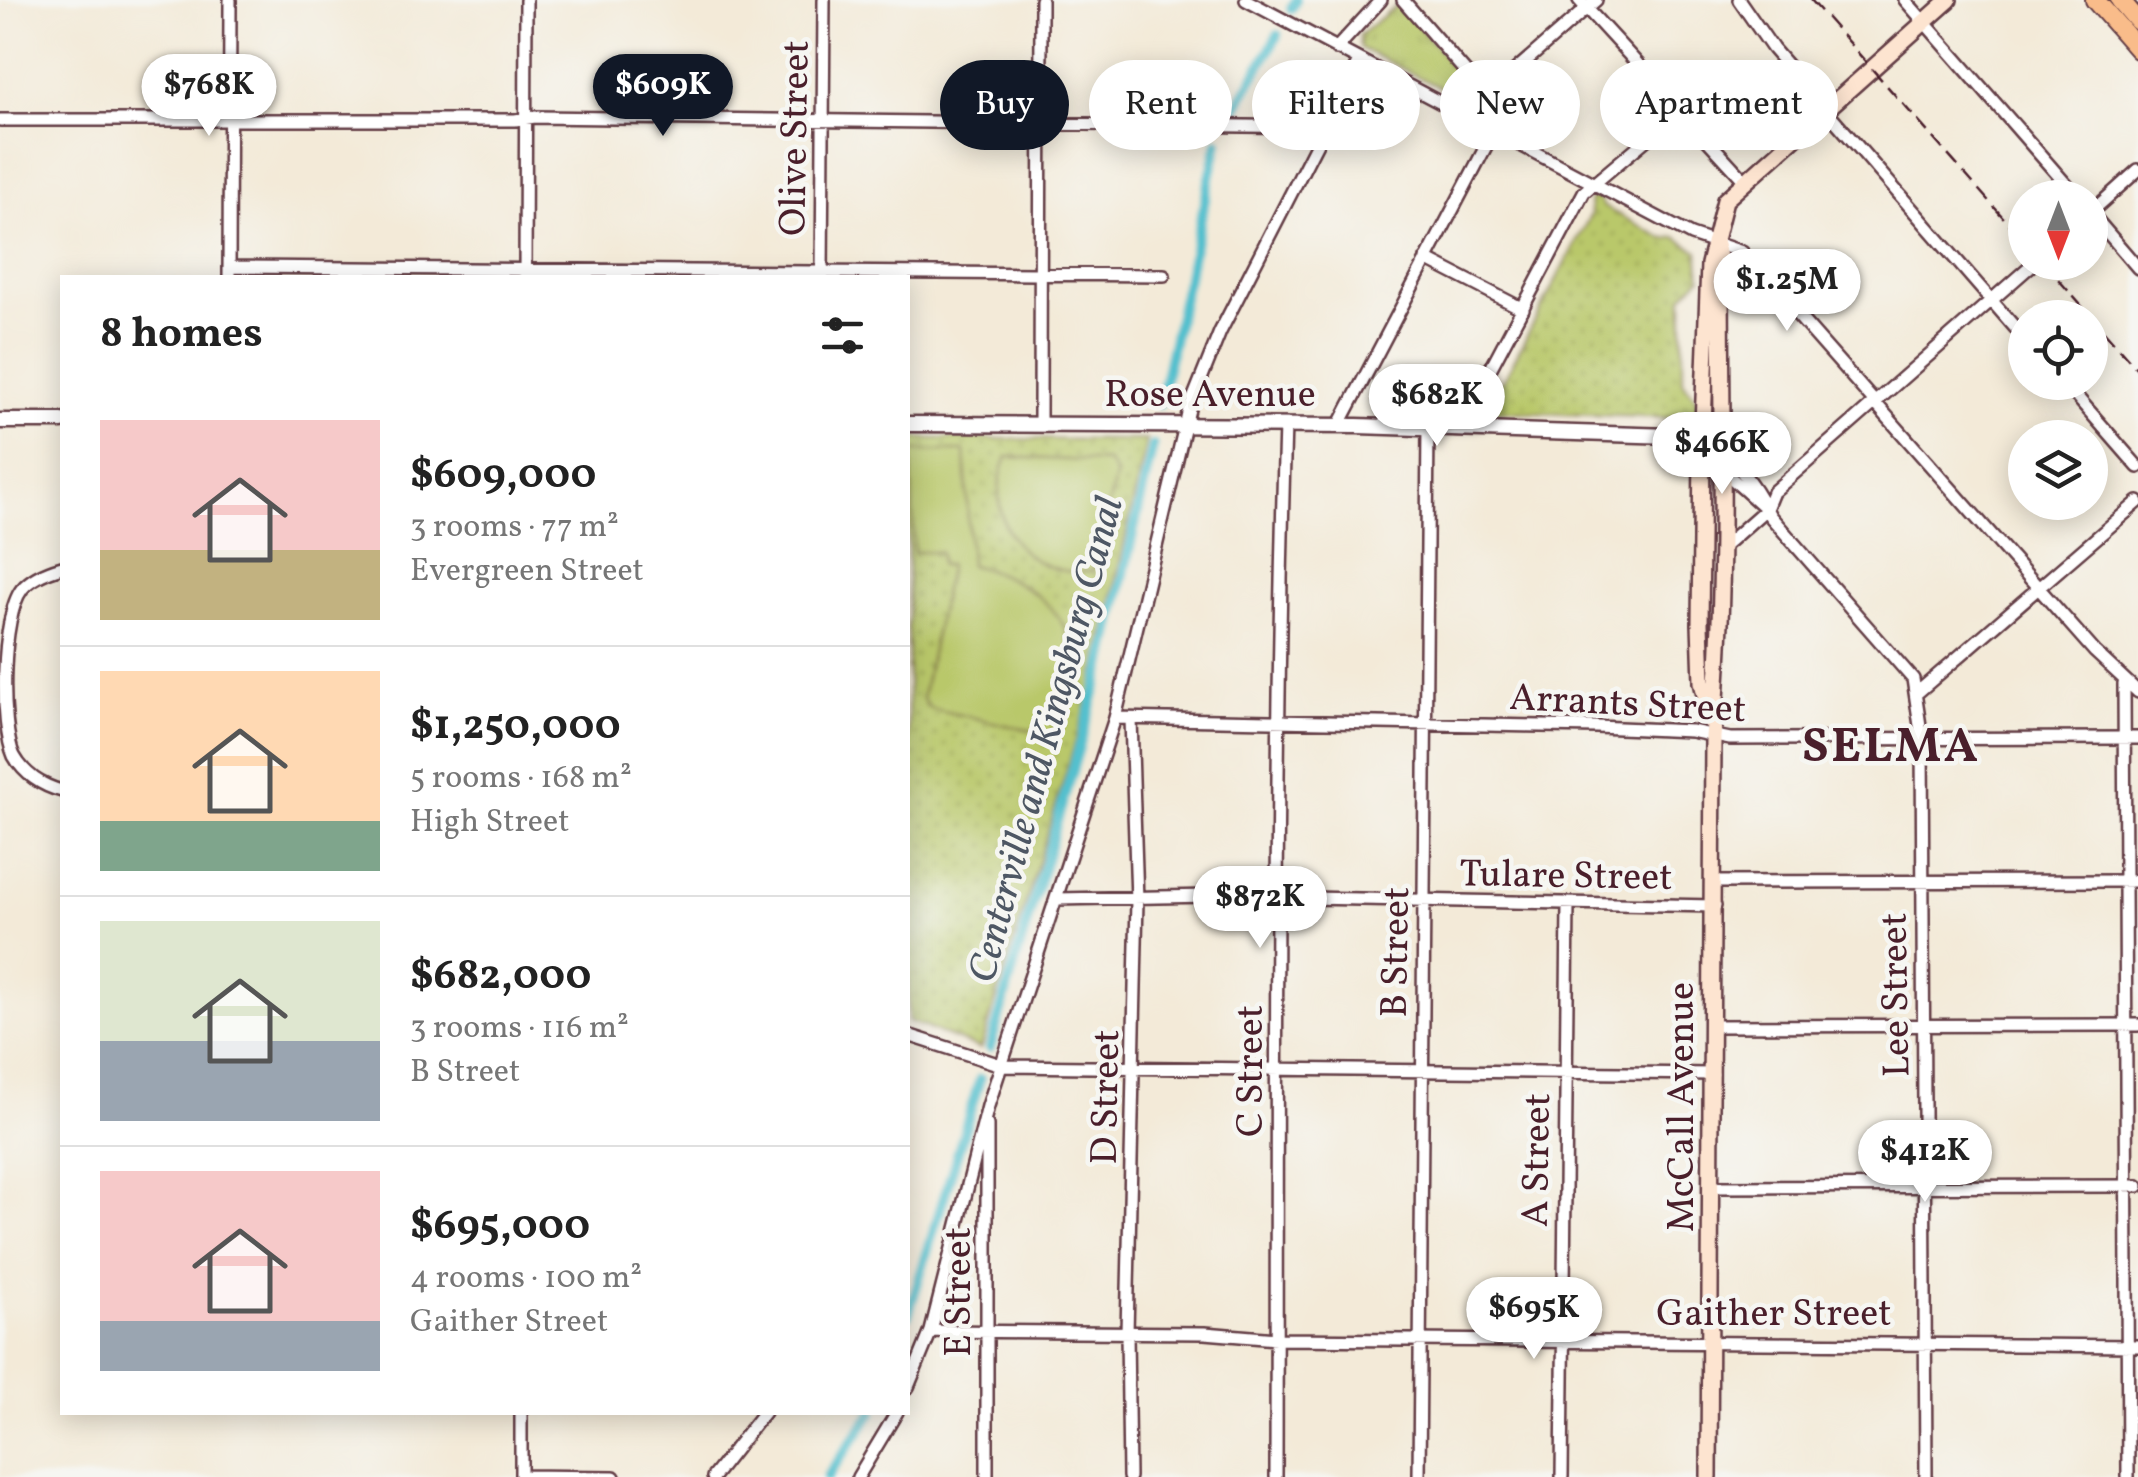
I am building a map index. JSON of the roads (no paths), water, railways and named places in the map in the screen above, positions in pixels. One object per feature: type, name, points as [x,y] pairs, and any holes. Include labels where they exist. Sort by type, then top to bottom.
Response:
[{"type":"main road","points":[[1838,97],[1949,0]]},
{"type":"main road","points":[[2095,0],[2138,49]]},
{"type":"main road","points":[[2120,0],[2138,20]]},
{"type":"main road","points":[[1715,241],[1725,200],[1779,150]]},
{"type":"main road","name":"McCall Avenue","points":[[1713,736],[1701,663],[1699,442],[1709,264],[1715,241]]},
{"type":"main road","name":"McCall Avenue","points":[[1710,1477],[1713,736],[1720,683],[1723,547],[1721,265],[1715,241]]},
{"type":"street","points":[[230,0],[229,272],[1164,276]]},
{"type":"street","points":[[526,0],[526,273]]},
{"type":"street","name":"Olive Street","points":[[822,275],[824,0]]},
{"type":"street","points":[[1042,0],[1042,60]]},
{"type":"street","points":[[1246,0],[1357,60]]},
{"type":"street","points":[[1336,48],[1381,0]]},
{"type":"street","points":[[1402,0],[1456,60]]},
{"type":"street","points":[[1739,0],[1784,60]]},
{"type":"street","points":[[1905,0],[2062,180]]},
{"type":"street","points":[[1526,60],[1587,3],[1636,60]]},
{"type":"street","points":[[0,120],[940,122]]},
{"type":"street","points":[[1069,123],[1252,126]]},
{"type":"street","points":[[1838,123],[2008,320]]},
{"type":"street","points":[[1040,425],[1041,150]]},
{"type":"street","points":[[910,1383],[930,1331],[988,1106],[1115,718],[1185,425],[1220,332],[1314,150]]},
{"type":"street","points":[[1338,426],[1484,150]]},
{"type":"street","points":[[1529,150],[1691,236],[1742,252],[2040,590],[2122,680],[2138,692]]},
{"type":"street","points":[[1467,428],[1468,411],[1584,192],[1635,150]]},
{"type":"street","points":[[1716,150],[1745,181]]},
{"type":"street","points":[[2108,196],[2138,170]]},
{"type":"street","points":[[2108,233],[2138,268]]},
{"type":"street","points":[[1426,259],[1523,309]]},
{"type":"street","points":[[1723,547],[1766,509],[1772,494],[2014,280]]},
{"type":"street","points":[[2080,400],[2138,467]]},
{"type":"street","points":[[0,421],[60,421]]},
{"type":"street","name":"Rose Avenue","points":[[910,424],[1428,427],[1699,442]]},
{"type":"street","name":"C Street","points":[[1276,1477],[1280,900],[1276,721],[1285,425]]},
{"type":"street","name":"B Street","points":[[1419,1477],[1428,427]]},
{"type":"street","points":[[1699,442],[1721,456],[1899,662],[1918,692],[2138,502]]},
{"type":"street","points":[[60,568],[30,581],[4,618],[10,748],[27,773],[60,790]]},
{"type":"street","points":[[2122,680],[2133,738],[2133,1346],[2128,1477]]},
{"type":"street","name":"Lee Street","points":[[1918,692],[1922,739],[1925,1025],[1926,1477]]},
{"type":"street","name":"Arrants Street","points":[[1115,718],[1691,730],[1713,736],[2133,738]]},
{"type":"street","name":"D Street","points":[[1129,1477],[1127,1332],[1137,900],[1131,719]]},
{"type":"street","name":"Tulare Street","points":[[1714,882],[2133,881]]},
{"type":"street","name":"Tulare Street","points":[[1057,899],[1210,896],[1715,906]]},
{"type":"street","name":"A Street","points":[[1562,1477],[1568,904]]},
{"type":"street","points":[[1713,1026],[2133,1025]]},
{"type":"street","points":[[910,1035],[1004,1066],[1713,1074]]},
{"type":"street","name":"E Street","points":[[987,1477],[988,1106]]},
{"type":"street","points":[[1712,1187],[2133,1186]]},
{"type":"street","name":"Gaither Street","points":[[930,1331],[1127,1332],[1276,1340],[2133,1346]]},
{"type":"street","points":[[521,1415],[521,1476],[614,1477]]},
{"type":"street","points":[[713,1477],[762,1415]]},
{"type":"street","points":[[858,1477],[895,1415]]},
{"type":"waterway","name":"Centerville and Kingsburg Canal","points":[[1291,9],[1296,0]]},
{"type":"waterway","name":"Centerville and Kingsburg Canal","points":[[1233,113],[1278,35]]},
{"type":"waterway","name":"Centerville and Kingsburg Canal","points":[[1159,404],[1216,150]]},
{"type":"waterway","name":"Centerville and Kingsburg Canal","points":[[990,1048],[1103,666],[1153,446]]},
{"type":"waterway","name":"Centerville and Kingsburg Canal","points":[[910,1308],[980,1079]]},
{"type":"waterway","name":"Centerville and Kingsburg Canal","points":[[827,1477],[871,1415]]},
{"type":"railway","points":[[1811,0],[2008,223]]},
{"type":"railway","points":[[2059,280],[2138,370]]},
{"type":"district","name":"SELMA","points":[[1891,744]]}]
